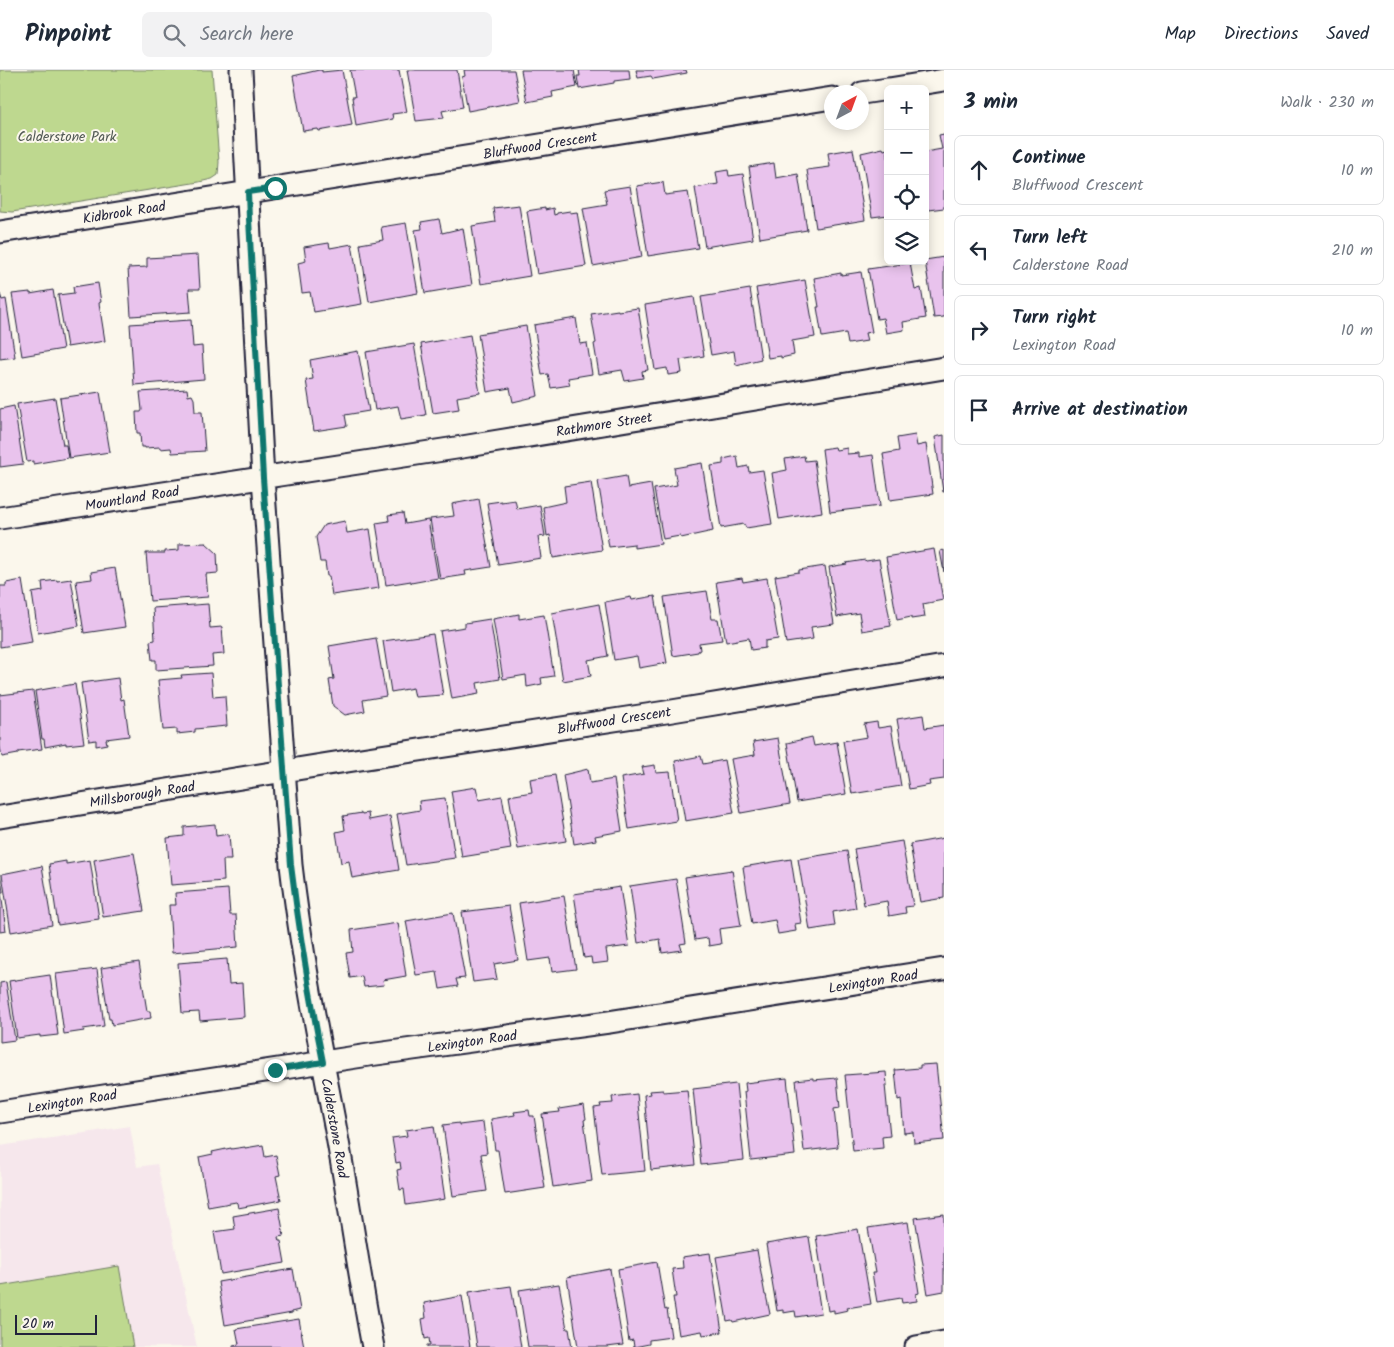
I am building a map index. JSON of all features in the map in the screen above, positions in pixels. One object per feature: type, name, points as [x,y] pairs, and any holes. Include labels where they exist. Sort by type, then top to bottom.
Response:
[{"type":"street","name":"Calderstone Road","points":[[241,70],[263,478],[291,865],[312,1010],[335,1125],[373,1347]]},
{"type":"street","points":[[913,85],[944,80]]},
{"type":"street","points":[[869,92],[884,90]]},
{"type":"street","name":"Bluffwood Crescent","points":[[248,192],[824,99]]},
{"type":"street","name":"Kidbrook Road","points":[[0,232],[248,192]]},
{"type":"street","name":"Rathmore Street","points":[[263,478],[944,368]]},
{"type":"street","name":"Mountland Road","points":[[0,518],[263,478]]},
{"type":"street","name":"Bluffwood Crescent","points":[[284,772],[944,666]]},
{"type":"street","name":"Millsborough Road","points":[[0,816],[284,772]]},
{"type":"street","name":"Lexington Road","points":[[0,1112],[323,1062],[609,1022],[944,969]]},
{"type":"street","points":[[916,1347],[944,1342]]},
{"type":"shaded area","points":[[130,1126],[137,1167],[157,1164],[197,1347],[0,1347],[0,1146]]},
{"type":"green space","name":"Calderstone Park","points":[[0,70],[212,70],[219,162],[218,175],[212,179],[199,182],[12,212],[0,211]]},
{"type":"green space","points":[[119,1266],[133,1347],[0,1347],[0,1286]]},
{"type":"building","points":[[322,70],[322,72],[342,70],[352,125],[319,131],[318,129],[303,131],[293,76]]},
{"type":"building","points":[[350,70],[399,70],[407,112],[392,114],[393,119],[356,126],[352,97],[355,97]]},
{"type":"building","points":[[407,70],[457,70],[463,107],[442,111],[444,118],[416,121]]},
{"type":"building","points":[[464,70],[514,70],[520,101],[468,111],[462,77],[465,76]]},
{"type":"building","points":[[521,70],[574,70],[577,87],[552,92],[553,97],[527,102]]},
{"type":"building","points":[[579,70],[629,70],[630,79],[579,89],[577,76],[580,76]]},
{"type":"building","points":[[636,70],[686,70],[687,73],[653,79],[651,76],[638,78]]},
{"type":"building","points":[[944,134],[944,208],[929,210],[929,151],[942,149],[939,135]]},
{"type":"building","points":[[883,148],[884,150],[884,216],[872,217],[861,153]]},
{"type":"building","points":[[853,149],[865,220],[816,228],[807,170],[830,167],[828,153]]},
{"type":"building","points":[[774,163],[776,178],[798,174],[807,230],[760,238],[749,167]]},
{"type":"building","points":[[728,170],[729,176],[743,174],[753,239],[705,247],[695,188],[718,184],[716,172]]},
{"type":"building","points":[[663,182],[665,195],[688,192],[698,248],[648,256],[637,186]]},
{"type":"building","points":[[630,186],[642,257],[593,266],[583,208],[607,204],[604,190]]},
{"type":"building","points":[[519,205],[530,276],[481,284],[472,226],[495,222],[493,208]]},
{"type":"building","points":[[545,208],[545,210],[553,208],[554,215],[570,211],[570,213],[577,212],[586,266],[537,274],[527,211]]},
{"type":"building","points":[[439,219],[442,233],[463,228],[472,285],[425,293],[415,230],[422,229],[421,222]]},
{"type":"building","points":[[406,223],[418,293],[369,302],[360,244],[383,240],[381,227]]},
{"type":"building","points":[[329,243],[330,248],[352,244],[362,304],[314,312],[310,292],[302,293],[298,263],[306,261],[304,247]]},
{"type":"building","points":[[198,255],[200,289],[189,289],[191,312],[131,316],[128,268],[147,267],[147,258]]},
{"type":"building","points":[[944,257],[944,317],[934,318],[926,265],[929,265],[929,259]]},
{"type":"building","points":[[910,265],[915,290],[921,288],[926,318],[903,322],[904,330],[886,333],[883,318],[877,319],[868,269]]},
{"type":"building","points":[[861,272],[872,332],[865,333],[867,341],[848,344],[846,333],[822,337],[814,278],[841,273],[841,275]]},
{"type":"building","points":[[805,280],[815,337],[792,341],[794,355],[768,358],[756,288]]},
{"type":"building","points":[[98,283],[105,341],[67,347],[58,295],[74,293],[73,287]]},
{"type":"building","points":[[750,289],[761,359],[736,365],[734,351],[711,355],[701,297]]},
{"type":"building","points":[[53,290],[63,349],[22,356],[12,294],[30,292],[30,294]]},
{"type":"building","points":[[0,294],[2,300],[6,299],[15,357],[0,359]]},
{"type":"building","points":[[694,297],[704,356],[680,360],[682,373],[668,375],[667,368],[655,370],[645,305]]},
{"type":"building","points":[[638,308],[648,370],[642,371],[643,378],[625,381],[622,370],[599,374],[591,314]]},
{"type":"building","points":[[576,318],[580,344],[587,343],[592,374],[568,378],[570,385],[551,388],[548,374],[542,375],[534,325]]},
{"type":"building","points":[[191,320],[193,347],[202,346],[204,379],[134,385],[130,324]]},
{"type":"building","points":[[526,326],[538,396],[513,402],[510,388],[487,392],[478,334]]},
{"type":"building","points":[[470,335],[480,393],[457,397],[459,409],[433,413],[421,344]]},
{"type":"building","points":[[414,344],[426,415],[401,419],[398,406],[375,410],[366,352]]},
{"type":"building","points":[[358,351],[369,411],[345,415],[347,426],[314,431],[306,380],[313,379],[310,360]]},
{"type":"building","points":[[187,389],[188,396],[192,395],[194,399],[195,412],[202,412],[205,451],[172,453],[171,448],[141,447],[140,433],[137,433],[136,412],[141,412],[142,410],[140,392]]},
{"type":"building","points":[[100,392],[110,452],[69,458],[60,398]]},
{"type":"building","points":[[55,398],[63,445],[66,445],[68,458],[33,464],[33,461],[27,462],[17,404]]},
{"type":"building","points":[[14,406],[23,464],[0,467],[0,409]]},
{"type":"building","points":[[915,435],[917,446],[926,444],[933,494],[890,500],[883,454],[899,451],[897,438]]},
{"type":"building","points":[[944,435],[944,492],[943,492],[935,437]]},
{"type":"building","points":[[835,447],[836,450],[847,448],[847,454],[859,453],[859,457],[873,455],[880,506],[830,512],[822,449]]},
{"type":"building","points":[[737,456],[739,468],[748,466],[749,472],[763,470],[772,524],[746,528],[744,524],[721,528],[711,466],[723,464],[723,459]]},
{"type":"building","points":[[804,456],[805,461],[814,460],[822,512],[779,519],[772,473],[787,470],[785,459]]},
{"type":"building","points":[[702,463],[713,531],[681,538],[680,536],[663,539],[654,489],[677,485],[674,468]]},
{"type":"building","points":[[626,476],[628,488],[651,484],[661,544],[634,548],[634,544],[609,547],[598,481]]},
{"type":"building","points":[[591,482],[602,550],[553,558],[550,535],[547,536],[543,507],[566,502],[564,486]]},
{"type":"building","points":[[479,499],[491,567],[465,571],[466,575],[440,579],[430,519],[454,516],[452,504]]},
{"type":"building","points":[[515,500],[517,509],[540,505],[545,536],[538,537],[541,558],[498,565],[487,503]]},
{"type":"building","points":[[403,513],[405,524],[428,520],[438,578],[386,585],[376,523],[389,521],[388,515]]},
{"type":"building","points":[[345,521],[347,533],[370,529],[379,588],[332,595],[325,562],[320,562],[316,537],[324,525]]},
{"type":"building","points":[[206,543],[217,553],[218,573],[206,574],[208,597],[150,601],[146,553],[165,553],[165,551],[179,550],[179,544]]},
{"type":"building","points":[[934,549],[943,600],[923,604],[925,617],[897,620],[886,557]]},
{"type":"building","points":[[944,550],[944,572],[940,551]]},
{"type":"building","points":[[879,559],[891,626],[862,631],[859,613],[837,617],[829,567]]},
{"type":"building","points":[[825,566],[834,624],[811,627],[813,639],[786,643],[775,576]]},
{"type":"building","points":[[115,568],[125,627],[84,633],[76,581],[92,579],[91,572]]},
{"type":"building","points":[[742,578],[743,582],[767,578],[778,639],[765,641],[765,648],[751,650],[749,638],[726,642],[716,582]]},
{"type":"building","points":[[71,579],[79,626],[38,633],[32,593],[43,591],[42,582]]},
{"type":"building","points":[[22,580],[32,642],[0,647],[0,586],[6,586],[6,583]]},
{"type":"building","points":[[707,591],[712,619],[718,619],[722,640],[699,643],[700,650],[698,652],[673,656],[664,597]]},
{"type":"building","points":[[655,596],[667,663],[639,668],[637,656],[614,660],[605,602],[631,597],[632,600]]},
{"type":"building","points":[[208,604],[210,628],[222,627],[224,654],[212,655],[213,666],[156,670],[156,660],[152,660],[150,641],[155,640],[153,608]]},
{"type":"building","points":[[599,604],[608,656],[588,660],[591,676],[563,681],[552,613]]},
{"type":"building","points":[[519,614],[519,619],[544,615],[554,676],[541,678],[542,684],[527,687],[526,675],[503,679],[493,619]]},
{"type":"building","points":[[490,619],[500,679],[477,683],[479,694],[452,699],[440,631],[465,627],[465,623]]},
{"type":"building","points":[[433,634],[443,695],[415,697],[413,688],[391,692],[383,641]]},
{"type":"building","points":[[376,638],[386,696],[363,700],[365,711],[345,715],[333,706],[329,680],[334,679],[329,646]]},
{"type":"building","points":[[211,673],[213,697],[225,696],[227,726],[195,729],[195,732],[177,734],[177,729],[163,730],[158,680],[182,678],[181,675]]},
{"type":"building","points":[[118,678],[121,700],[124,699],[129,736],[106,739],[107,744],[96,746],[96,740],[89,741],[81,683]]},
{"type":"building","points":[[75,684],[84,743],[66,745],[66,743],[45,747],[44,739],[42,739],[35,691]]},
{"type":"building","points":[[33,691],[42,749],[18,752],[18,754],[2,757],[0,747],[0,695]]},
{"type":"building","points":[[923,715],[925,728],[944,725],[944,779],[929,781],[930,785],[909,789],[897,719]]},
{"type":"building","points":[[877,722],[878,728],[891,726],[901,786],[852,794],[843,741],[867,737],[864,724]]},
{"type":"building","points":[[812,737],[814,746],[837,742],[846,794],[797,802],[787,743]]},
{"type":"building","points":[[778,738],[790,804],[741,813],[731,759],[755,755],[753,742]]},
{"type":"building","points":[[701,756],[703,764],[724,760],[734,813],[685,821],[675,761]]},
{"type":"building","points":[[655,765],[656,773],[670,772],[677,821],[629,829],[621,778],[644,774],[642,767]]},
{"type":"building","points":[[588,769],[590,783],[614,779],[622,831],[595,836],[596,840],[574,844],[563,775]]},
{"type":"building","points":[[555,775],[566,841],[518,849],[509,796],[532,792],[530,779]]},
{"type":"building","points":[[476,787],[479,800],[502,796],[511,849],[462,857],[451,791]]},
{"type":"building","points":[[445,798],[455,858],[406,865],[397,814],[420,810],[419,801]]},
{"type":"building","points":[[368,813],[369,820],[390,816],[399,870],[352,878],[349,861],[341,863],[336,832],[345,830],[343,816]]},
{"type":"building","points":[[215,824],[216,836],[229,834],[231,860],[223,860],[224,881],[171,885],[167,838],[184,836],[184,827]]},
{"type":"building","points":[[944,838],[944,898],[920,902],[910,844]]},
{"type":"building","points":[[902,841],[913,906],[905,907],[906,913],[889,916],[887,901],[864,905],[854,849]]},
{"type":"building","points":[[847,851],[856,908],[833,912],[835,926],[810,930],[798,859]]},
{"type":"building","points":[[134,853],[144,911],[103,917],[94,860]]},
{"type":"building","points":[[791,859],[801,923],[795,924],[796,931],[778,934],[775,920],[752,924],[743,867]]},
{"type":"building","points":[[90,860],[99,919],[58,925],[49,864],[66,861],[66,864]]},
{"type":"building","points":[[42,866],[52,925],[11,932],[2,874]]},
{"type":"building","points":[[732,870],[741,926],[719,929],[721,944],[709,946],[708,938],[695,940],[685,877]]},
{"type":"building","points":[[0,874],[6,931],[0,932]]},
{"type":"building","points":[[676,879],[686,943],[680,944],[682,950],[662,953],[660,939],[638,943],[630,886]]},
{"type":"building","points":[[620,887],[629,946],[606,949],[608,962],[592,964],[591,957],[584,958],[574,894]]},
{"type":"building","points":[[228,889],[230,915],[236,915],[238,947],[172,953],[169,905],[176,905],[175,893]]},
{"type":"building","points":[[564,896],[576,969],[552,972],[550,958],[528,961],[519,903]]},
{"type":"building","points":[[509,906],[518,960],[494,964],[497,979],[473,982],[462,912]]},
{"type":"building","points":[[453,913],[465,978],[456,979],[458,986],[440,989],[437,972],[416,975],[406,921]]},
{"type":"building","points":[[398,923],[406,976],[383,980],[384,985],[364,987],[362,976],[350,978],[346,953],[353,952],[351,930]]},
{"type":"building","points":[[227,959],[229,984],[242,983],[244,1017],[200,1021],[199,1012],[182,1013],[178,963]]},
{"type":"building","points":[[139,962],[147,1011],[150,1011],[151,1018],[112,1025],[111,1019],[109,1019],[101,968]]},
{"type":"building","points":[[97,969],[104,1026],[64,1034],[56,974]]},
{"type":"building","points":[[50,975],[58,1035],[17,1038],[9,981]]},
{"type":"building","points":[[6,982],[15,1040],[0,1042],[0,983]]},
{"type":"building","points":[[936,1064],[944,1140],[914,1143],[913,1132],[904,1133],[901,1099],[898,1100],[895,1070],[920,1068],[920,1065]]},
{"type":"building","points":[[886,1072],[887,1085],[885,1085],[890,1136],[882,1137],[883,1148],[853,1151],[845,1075]]},
{"type":"building","points":[[787,1078],[795,1155],[751,1160],[744,1092],[746,1091],[745,1083]]},
{"type":"building","points":[[813,1078],[813,1080],[837,1078],[840,1108],[834,1109],[838,1147],[804,1151],[796,1080]]},
{"type":"building","points":[[736,1084],[744,1160],[701,1165],[693,1089]]},
{"type":"building","points":[[663,1090],[663,1092],[687,1090],[695,1165],[651,1170],[644,1095],[650,1094],[649,1091]]},
{"type":"building","points":[[637,1094],[645,1171],[602,1175],[594,1108],[601,1107],[600,1104],[613,1103],[612,1097]]},
{"type":"building","points":[[584,1105],[586,1119],[584,1120],[592,1181],[553,1187],[542,1114],[560,1112],[559,1109]]},
{"type":"building","points":[[529,1110],[530,1116],[534,1116],[545,1188],[505,1194],[498,1150],[495,1150],[491,1119],[515,1115],[514,1112]]},
{"type":"building","points":[[483,1122],[487,1153],[481,1154],[487,1191],[453,1196],[443,1125]]},
{"type":"building","points":[[434,1126],[445,1199],[406,1205],[404,1189],[400,1190],[397,1170],[401,1169],[400,1162],[396,1163],[392,1138],[407,1136],[406,1130]]},
{"type":"building","points":[[263,1145],[265,1157],[276,1155],[280,1175],[276,1176],[281,1200],[238,1208],[236,1202],[208,1207],[199,1157],[231,1148]]},
{"type":"building","points":[[279,1208],[284,1236],[278,1237],[279,1241],[281,1241],[285,1263],[221,1274],[214,1232],[235,1229],[233,1216]]},
{"type":"building","points":[[944,1214],[944,1291],[928,1294],[915,1218]]},
{"type":"building","points":[[908,1222],[919,1293],[916,1294],[917,1301],[902,1303],[901,1298],[877,1302],[872,1273],[876,1273],[868,1228]]},
{"type":"building","points":[[858,1229],[871,1304],[847,1308],[848,1310],[834,1313],[834,1310],[828,1311],[816,1236]]},
{"type":"building","points":[[809,1237],[821,1313],[796,1317],[795,1311],[783,1313],[783,1310],[777,1311],[766,1244]]},
{"type":"building","points":[[757,1250],[770,1314],[733,1322],[732,1320],[727,1321],[716,1257]]},
{"type":"building","points":[[710,1253],[722,1332],[703,1335],[702,1331],[679,1335],[673,1297],[676,1297],[672,1269],[683,1268],[682,1257]]},
{"type":"building","points":[[657,1262],[671,1337],[649,1340],[649,1344],[634,1347],[633,1340],[629,1341],[618,1269]]},
{"type":"building","points":[[293,1269],[300,1310],[225,1325],[218,1282]]},
{"type":"building","points":[[610,1269],[623,1345],[578,1347],[567,1277]]},
{"type":"building","points":[[559,1284],[572,1347],[528,1347],[519,1290]]},
{"type":"building","points":[[511,1286],[521,1347],[477,1347],[469,1292]]},
{"type":"building","points":[[462,1296],[470,1347],[427,1347],[427,1345],[430,1345],[429,1338],[425,1339],[422,1319],[426,1318],[424,1303]]},
{"type":"building","points":[[299,1319],[304,1347],[233,1347],[233,1345],[239,1344],[236,1329]]},
{"type":"route","points":[[275,188],[248,192],[263,478],[291,865],[312,1010],[323,1062],[275,1070]]}]
